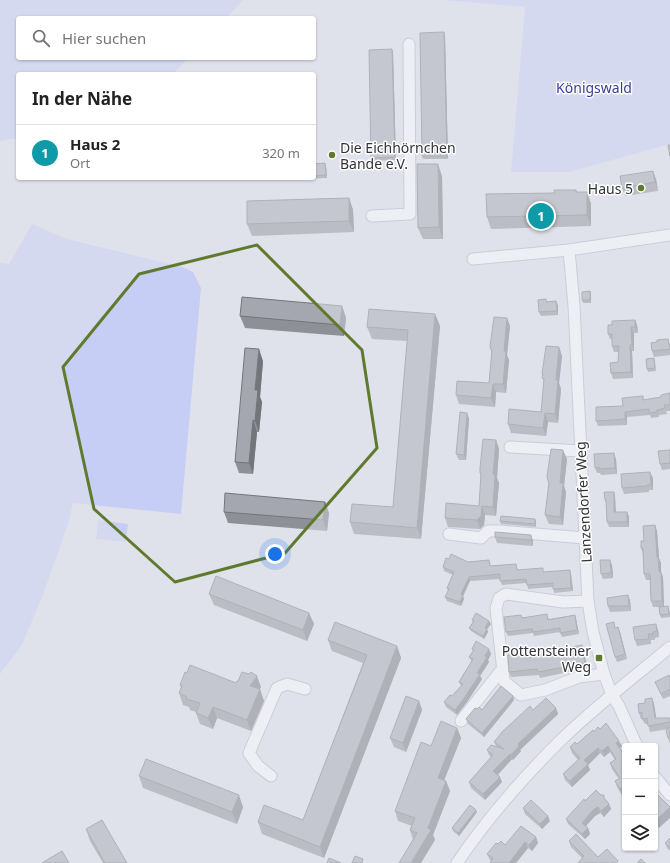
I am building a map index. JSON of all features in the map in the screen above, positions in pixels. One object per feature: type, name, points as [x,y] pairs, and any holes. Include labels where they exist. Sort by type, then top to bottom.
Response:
[{"type":"street","points":[[372,216],[410,214],[409,44]]},
{"type":"street","points":[[473,259],[570,250],[670,235]]},
{"type":"street","name":"Lanzendorfer Weg","points":[[570,250],[588,601],[593,632],[604,674],[612,695],[619,706],[636,743]]},
{"type":"street","points":[[510,447],[580,451]]},
{"type":"street","points":[[449,534],[481,538],[488,531],[499,531],[585,538]]},
{"type":"street","points":[[588,601],[563,602],[506,594],[499,598],[496,608],[504,681],[521,695],[545,690],[579,677],[604,674]]},
{"type":"street","points":[[457,863],[489,820],[534,768],[612,695],[670,647]]},
{"type":"street","points":[[460,721],[503,668]]},
{"type":"street","points":[[271,776],[258,766],[249,753],[277,688],[287,684],[305,689]]},
{"type":"street","points":[[657,779],[670,795]]},
{"type":"highlighted area","points":[[257,245],[362,350],[377,448],[285,553],[175,582],[94,509],[63,367],[139,274]]},
{"type":"green space","points":[[0,0],[243,0],[228,16],[16,16],[16,60],[186,60],[175,72],[16,72],[16,138],[0,141]]},
{"type":"green space","name":"Königswald","points":[[443,0],[670,0],[670,144],[569,172],[511,172],[525,7]]},
{"type":"green space","points":[[32,224],[67,239],[182,267],[193,272],[201,288],[181,514],[73,503],[69,521],[43,595],[22,645],[0,674],[0,263],[9,264]]},
{"type":"green space","points":[[98,520],[128,524],[126,542],[96,539]]},
{"type":"building","points":[[444,32],[447,156],[422,156],[420,33]]},
{"type":"building","points":[[392,49],[395,157],[371,158],[369,50]]},
{"type":"building","points":[[668,145],[670,145],[670,156]]},
{"type":"building","points":[[325,163],[326,175],[316,176],[316,164]]},
{"type":"building","points":[[417,164],[438,164],[439,227],[418,228]]},
{"type":"building","points":[[653,171],[655,182],[622,188],[620,176]]},
{"type":"building","points":[[554,190],[576,190],[576,192],[587,192],[587,215],[487,217],[486,194],[555,193]]},
{"type":"building","points":[[349,198],[349,221],[247,224],[247,201]]},
{"type":"building","points":[[590,291],[590,300],[582,300],[582,292]]},
{"type":"building","points":[[242,297],[342,306],[340,325],[240,316]]},
{"type":"building","points":[[546,299],[546,302],[556,301],[557,311],[539,312],[538,300]]},
{"type":"building","points":[[369,309],[435,314],[417,528],[350,522],[352,504],[393,507],[408,330],[367,327]]},
{"type":"building","points":[[494,317],[507,318],[503,384],[493,384],[491,398],[456,395],[457,381],[489,383],[492,350],[490,346]]},
{"type":"building","points":[[635,320],[635,327],[631,327],[631,372],[611,373],[610,363],[618,362],[619,346],[612,346],[612,334],[608,334],[608,325],[612,325],[612,321]]},
{"type":"building","points":[[668,339],[670,349],[652,351],[651,343],[657,342],[657,340]]},
{"type":"building","points":[[546,346],[559,347],[555,414],[545,413],[543,428],[508,424],[509,409],[541,412],[544,379],[542,378],[542,374]]},
{"type":"building","points":[[245,348],[259,349],[255,390],[258,390],[255,421],[253,420],[249,463],[235,462]]},
{"type":"building","points":[[654,358],[655,368],[647,369],[646,359]]},
{"type":"building","points":[[670,393],[670,405],[664,405],[665,408],[657,410],[657,412],[649,413],[649,409],[625,412],[625,419],[596,421],[596,407],[623,406],[622,398],[643,396],[643,400],[661,397],[661,395]]},
{"type":"building","points":[[460,412],[467,413],[464,455],[456,454]]},
{"type":"building","points":[[483,439],[496,440],[493,474],[495,474],[493,507],[482,506],[481,516],[477,520],[445,518],[446,503],[479,506],[480,468]]},
{"type":"building","points":[[551,449],[563,450],[560,483],[563,483],[560,517],[545,515],[549,482],[547,477]]},
{"type":"building","points":[[670,450],[670,463],[660,464],[658,451]]},
{"type":"building","points":[[614,453],[615,468],[595,468],[594,454]]},
{"type":"building","points":[[650,472],[651,484],[647,486],[622,488],[621,474]]},
{"type":"building","points":[[604,492],[614,492],[614,512],[627,512],[627,522],[607,522]]},
{"type":"building","points":[[225,493],[325,502],[323,520],[224,512]]},
{"type":"building","points":[[501,516],[535,519],[535,524],[500,521]]},
{"type":"building","points":[[655,525],[657,557],[659,572],[661,572],[662,601],[651,601],[650,574],[644,574],[643,548],[641,548],[641,541],[644,541],[643,526]]},
{"type":"building","points":[[495,532],[531,535],[531,540],[495,537]]},
{"type":"building","points":[[451,554],[468,562],[489,560],[490,566],[516,564],[517,570],[543,568],[543,572],[570,570],[571,588],[553,589],[553,583],[527,585],[526,579],[500,581],[500,574],[469,577],[461,594],[463,595],[460,602],[445,597],[454,572],[443,567],[446,558],[449,559]]},
{"type":"building","points":[[600,560],[610,560],[611,573],[601,574]]},
{"type":"building","points":[[216,576],[309,613],[303,630],[209,594]]},
{"type":"building","points":[[628,595],[629,606],[608,606],[607,598]]},
{"type":"building","points":[[668,606],[669,614],[660,615],[659,607]]},
{"type":"building","points":[[476,613],[489,621],[483,636],[469,628],[474,621],[472,620]]},
{"type":"building","points":[[547,614],[548,620],[575,615],[577,630],[560,633],[560,628],[533,632],[532,629],[506,632],[504,617],[521,615],[522,618]]},
{"type":"building","points":[[335,622],[397,646],[320,847],[258,822],[264,805],[303,820],[367,655],[328,640]]},
{"type":"building","points":[[614,622],[615,628],[618,627],[625,654],[615,657],[606,624]]},
{"type":"building","points":[[656,624],[657,631],[653,632],[653,634],[648,634],[649,639],[635,640],[633,627]]},
{"type":"building","points":[[476,641],[489,649],[485,656],[487,657],[477,673],[480,674],[455,710],[444,702],[463,684],[459,682],[473,659],[469,657],[474,650],[472,649]]},
{"type":"building","points":[[582,645],[585,663],[538,672],[537,669],[509,672],[508,655],[526,654],[526,658],[563,652],[562,649]]},
{"type":"building","points":[[190,665],[236,683],[242,672],[249,674],[251,672],[257,676],[250,686],[260,689],[247,720],[213,707],[208,718],[196,713],[200,703],[186,699],[187,697],[179,693],[182,686],[180,685],[185,672],[187,673]]},
{"type":"building","points":[[669,675],[670,689],[661,694],[655,682]]},
{"type":"building","points":[[501,686],[513,696],[482,733],[466,719],[475,708],[477,709],[479,707],[482,710]]},
{"type":"building","points":[[406,696],[419,701],[403,743],[390,738]]},
{"type":"building","points":[[546,698],[556,708],[518,744],[519,746],[511,755],[510,754],[493,771],[500,777],[483,794],[469,782],[493,755],[487,750],[491,745],[504,749],[494,742],[502,732],[530,706],[533,710]]},
{"type":"building","points":[[652,698],[655,718],[670,718],[670,722],[648,726],[647,718],[642,719],[642,712],[639,713],[638,704],[645,703],[645,699]]},
{"type":"building","points":[[441,721],[457,728],[438,778],[446,781],[428,828],[431,830],[411,863],[399,863],[417,833],[410,830],[415,818],[395,811],[421,742],[431,746]]},
{"type":"building","points":[[606,723],[619,741],[616,743],[622,752],[622,788],[620,789],[615,781],[620,778],[610,763],[616,759],[608,746],[602,751],[598,748],[584,760],[588,764],[570,781],[563,774],[580,758],[570,747],[575,742],[577,744],[593,730],[594,732],[598,727],[600,729]]},
{"type":"building","points":[[670,727],[670,738],[668,738],[666,730]]},
{"type":"building","points":[[146,759],[239,795],[232,812],[139,776]]},
{"type":"building","points":[[596,790],[601,795],[604,795],[604,798],[609,804],[601,811],[598,807],[593,810],[582,823],[588,828],[582,834],[566,819],[584,799],[585,801]]},
{"type":"building","points":[[658,795],[670,807],[658,818]]},
{"type":"building","points":[[531,800],[548,816],[540,824],[523,808]]},
{"type":"building","points":[[470,805],[476,810],[458,833],[452,828]]},
{"type":"building","points":[[102,820],[127,863],[105,863],[86,829]]},
{"type":"building","points":[[521,826],[536,837],[529,845],[525,842],[509,863],[490,863],[493,858],[487,854],[496,843],[498,844],[501,841],[505,845]]},
{"type":"building","points":[[576,834],[598,857],[607,849],[618,861],[616,863],[578,863],[584,856],[569,841]]},
{"type":"building","points":[[670,838],[670,848],[665,843]]},
{"type":"building","points":[[62,851],[69,863],[42,863]]},
{"type":"building","points":[[355,856],[363,859],[362,863],[352,863]]},
{"type":"building","points":[[329,858],[341,863],[327,863]]},
{"type":"building","points":[[641,859],[645,863],[637,863]]},
{"type":"place","name":"Die Eichhörnchen Bande e.V.","points":[[332,155]]},
{"type":"place","name":"Haus 5","points":[[641,188]]},
{"type":"place","name":"Haus 2","points":[[541,216]]},
{"type":"place","name":"Pottensteiner Weg","points":[[599,658]]}]
